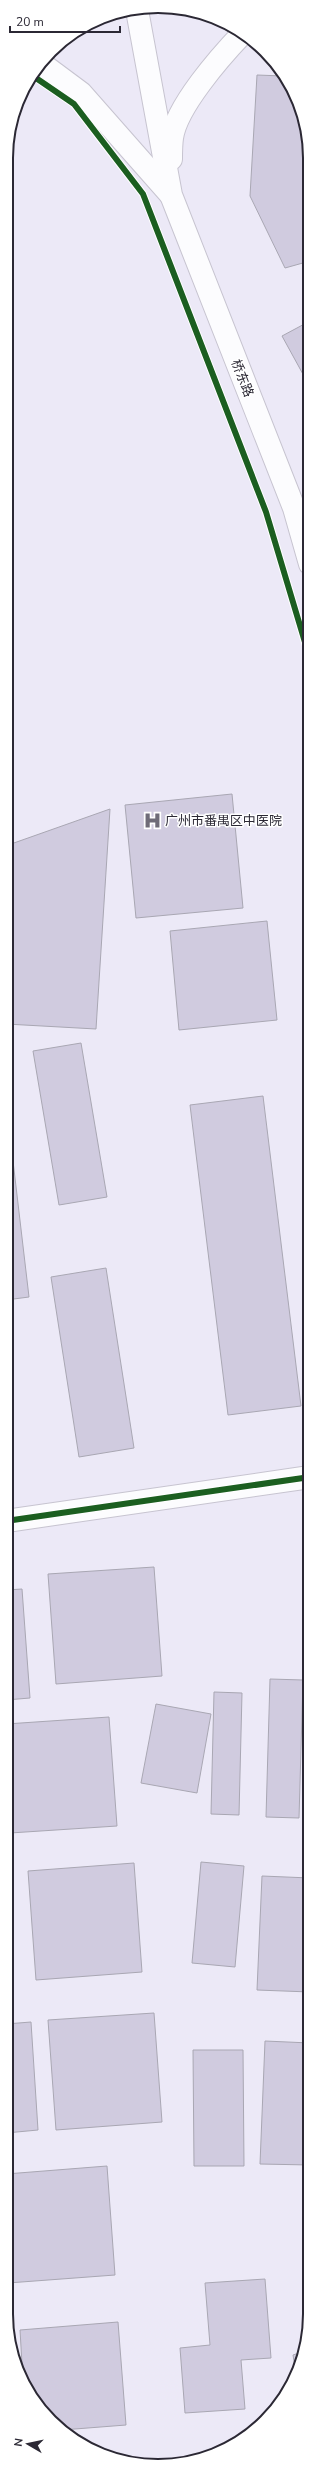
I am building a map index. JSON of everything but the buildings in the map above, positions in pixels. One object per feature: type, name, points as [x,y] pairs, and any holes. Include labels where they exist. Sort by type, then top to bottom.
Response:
[{"type":"main road","points":[[138,14],[170,195]]},
{"type":"main road","points":[[170,195],[172,136],[183,110],[218,59],[239,37]]},
{"type":"main road","points":[[46,67],[81,92],[170,195]]},
{"type":"main road","name":"桥东路","points":[[170,195],[294,508],[303,540]]},
{"type":"main road","points":[[13,1520],[303,1478]]},
{"type":"cycle path","points":[[36,78],[74,104],[143,194],[266,512],[303,636]]},
{"type":"cycle path","points":[[13,1520],[303,1478]]},
{"type":"place","name":"广州市番禺区中医院","points":[[152,820]]}]
